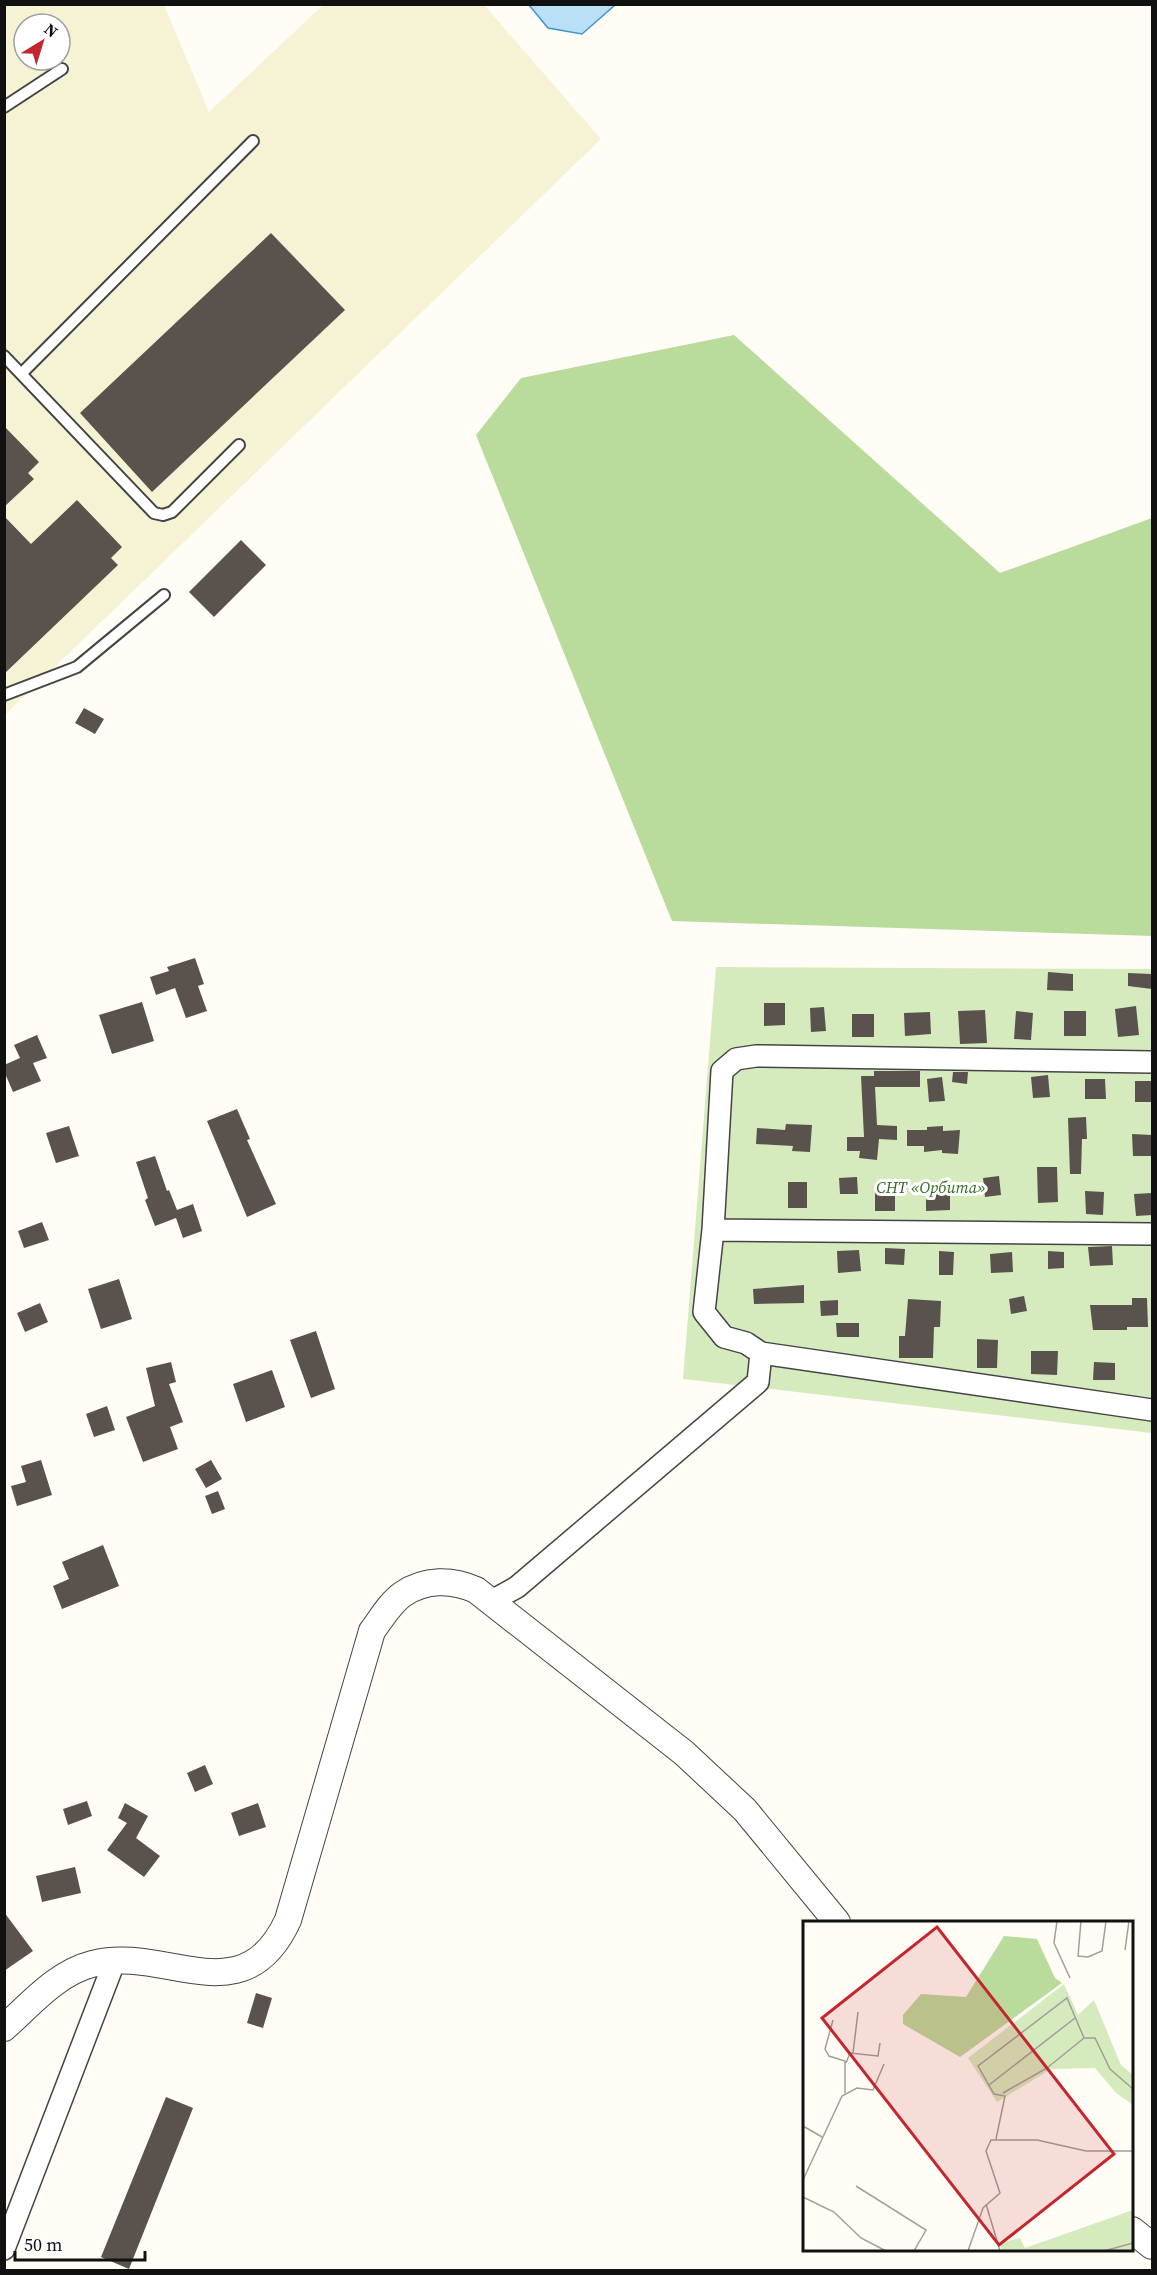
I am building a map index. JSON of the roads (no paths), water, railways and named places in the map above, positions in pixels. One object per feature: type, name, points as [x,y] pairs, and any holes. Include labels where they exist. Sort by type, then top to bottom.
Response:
[{"type":"street","points":[[1152,1062],[756,1056],[736,1059],[722,1071],[714,1230],[704,1312],[724,1337],[746,1343],[761,1353],[1152,1410]]},
{"type":"street","points":[[714,1230],[1152,1233]]},
{"type":"street","points":[[492,1601],[517,1587],[758,1382],[761,1353]]},
{"type":"street","points":[[4,2028],[74,1969],[115,1960],[210,1973],[228,1973],[242,1969],[258,1960],[281,1934],[288,1920],[372,1631],[402,1595],[426,1584],[446,1582],[462,1584],[476,1590],[684,1753],[745,1810],[835,1921]]},
{"type":"street","points":[[4,2249],[115,1960]]},
{"type":"street","points":[[1133,2232],[1152,2246]]},
{"type":"lane","points":[[4,107],[57,72]]},
{"type":"lane","points":[[22,373],[253,141]]},
{"type":"lane","points":[[4,356],[154,513],[163,515],[172,512],[239,445]]},
{"type":"lane","points":[[4,695],[77,667],[164,595]]},
{"type":"water","points":[[529,5],[615,5],[582,34],[548,28]]},
{"type":"park label","name":"СНТ «Орбита»","points":[[931,1187]]}]
